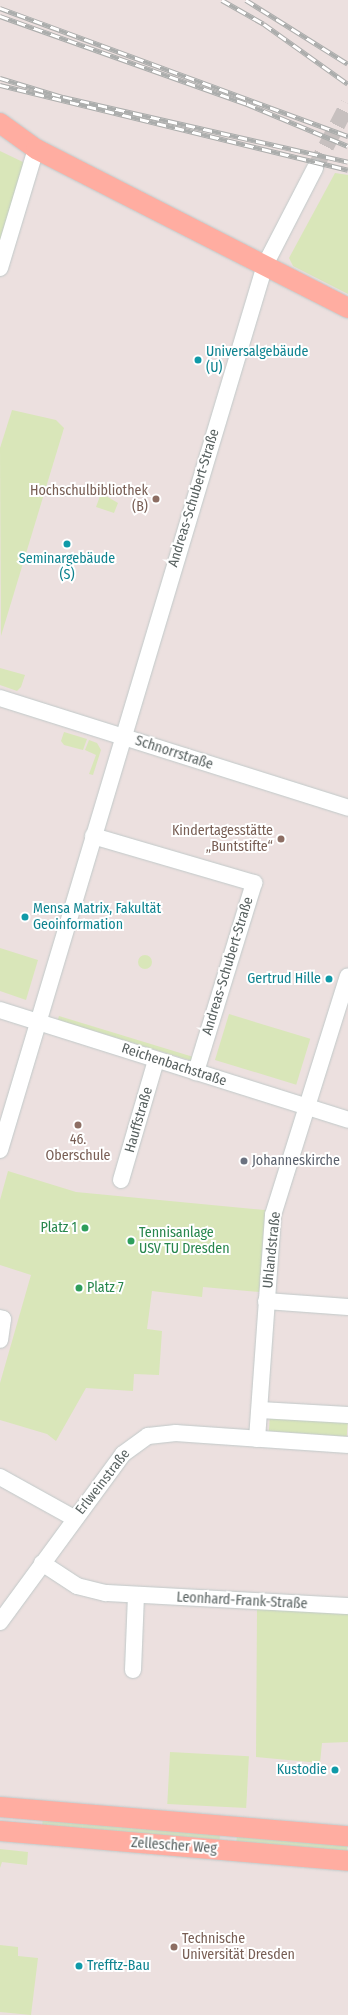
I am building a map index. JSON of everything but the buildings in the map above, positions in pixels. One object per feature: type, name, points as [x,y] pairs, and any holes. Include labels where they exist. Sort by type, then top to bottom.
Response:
[{"type":"main road","points":[[0,123],[36,149],[348,308]]},
{"type":"main road","name":"Zellescher Weg","points":[[0,1807],[348,1836]]},
{"type":"main road","name":"Zellescher Weg","points":[[0,1831],[348,1861]]},
{"type":"street","points":[[0,268],[36,149]]},
{"type":"street","name":"Andreas-Schubert-Straße","points":[[0,1150],[39,1022],[122,736],[265,265],[315,168]]},
{"type":"street","name":"Schnorrstraße","points":[[0,698],[348,808]]},
{"type":"street","name":"Andreas-Schubert-Straße","points":[[93,836],[254,884],[196,1072]]},
{"type":"street","name":"Uhlandstraße","points":[[257,1439],[273,1215],[348,976]]},
{"type":"street","name":"Reichenbachstraße","points":[[0,1010],[348,1120]]},
{"type":"street","name":"Hauffstraße","points":[[121,1180],[156,1060]]},
{"type":"street","points":[[266,1301],[348,1307]]},
{"type":"street","points":[[0,1318],[3,1319],[0,1340]]},
{"type":"street","points":[[260,1410],[348,1415]]},
{"type":"street","name":"Erlweinstraße","points":[[0,1622],[74,1518],[123,1454],[148,1436],[176,1433],[348,1445]]},
{"type":"street","points":[[0,1477],[74,1518]]},
{"type":"street","name":"Leonhard-Frank-Straße","points":[[42,1563],[77,1586],[136,1596],[348,1606]]},
{"type":"street","points":[[133,1670],[136,1596]]},
{"type":"green space","points":[[0,151],[25,163],[0,248]]},
{"type":"green space","points":[[335,173],[348,175],[348,294],[293,266],[289,258]]},
{"type":"green space","points":[[12,410],[56,420],[64,428],[1,636],[0,448]]},
{"type":"green space","points":[[101,493],[118,503],[114,513],[96,507]]},
{"type":"green space","points":[[0,668],[25,675],[21,687],[17,691],[0,685]]},
{"type":"green space","points":[[64,732],[87,739],[83,750],[64,745],[61,741]]},
{"type":"green space","points":[[89,740],[97,743],[101,750],[93,775],[89,774],[96,755],[85,750]]},
{"type":"green space","points":[[0,948],[38,960],[26,1000],[0,991]]},
{"type":"green space","points":[[142,955],[148,955],[152,959],[152,965],[148,969],[142,969],[138,965],[138,959]]},
{"type":"green space","points":[[229,1014],[310,1039],[296,1085],[215,1060]]},
{"type":"green space","points":[[59,1016],[197,1058],[196,1062],[58,1020]]},
{"type":"green space","name":"Tennisanlage USV TU Dresden","points":[[8,1171],[76,1192],[265,1210],[259,1292],[203,1287],[202,1297],[152,1291],[147,1329],[162,1331],[159,1375],[134,1374],[133,1391],[86,1388],[56,1441],[47,1434],[0,1420],[0,1383],[31,1275],[0,1265],[0,1200]]},
{"type":"green space","points":[[270,1415],[348,1420],[347,1436],[269,1431]]},
{"type":"green space","points":[[257,1607],[348,1611],[348,1742],[322,1743],[320,1763],[256,1757]]},
{"type":"green space","points":[[170,1752],[249,1756],[246,1808],[167,1804]]},
{"type":"green space","points":[[43,1816],[220,1832],[219,1843],[42,1828]]},
{"type":"green space","points":[[237,1834],[348,1844],[347,1854],[236,1844]]},
{"type":"green space","points":[[0,1849],[28,1852],[27,1865],[2,1862],[0,1868]]},
{"type":"green space","points":[[0,1945],[18,1947],[18,1956],[38,1958],[31,2015],[0,2012]]},
{"type":"tunnel","points":[[315,168],[348,104]]},
{"type":"railway","points":[[222,0],[264,24],[348,84]]},
{"type":"railway","points":[[246,0],[348,64]]},
{"type":"railway","points":[[0,8],[348,136]]},
{"type":"railway","points":[[0,16],[247,104],[348,146]]},
{"type":"railway","points":[[0,78],[63,97],[348,162]]},
{"type":"railway","points":[[0,85],[348,170]]},
{"type":"place","name":"Universalgebäude (U)","points":[[198,360]]},
{"type":"place","name":"Hochschulbibliothek (B)","points":[[156,499]]},
{"type":"place","name":"Seminargebäude (S)","points":[[67,544]]},
{"type":"place","name":"Kindertagesstätte „Buntstifte“","points":[[281,839]]},
{"type":"place","name":"Mensa Matrix, Fakultät Geoinformation","points":[[25,917]]},
{"type":"place","name":"Gertrud Hille","points":[[329,979]]},
{"type":"place","name":"46. Oberschule","points":[[78,1125]]},
{"type":"place","name":"Johanneskirche","points":[[244,1161]]},
{"type":"place","name":"Platz 1","points":[[85,1228]]},
{"type":"place","name":"Tennisanlage USV TU Dresden","points":[[131,1241]]},
{"type":"place","name":"Platz 7","points":[[79,1288]]},
{"type":"place","name":"Kustodie","points":[[335,1770]]},
{"type":"place","name":"Technische Universität Dresden","points":[[174,1947]]},
{"type":"place","name":"Trefftz-Bau","points":[[79,1966]]}]
